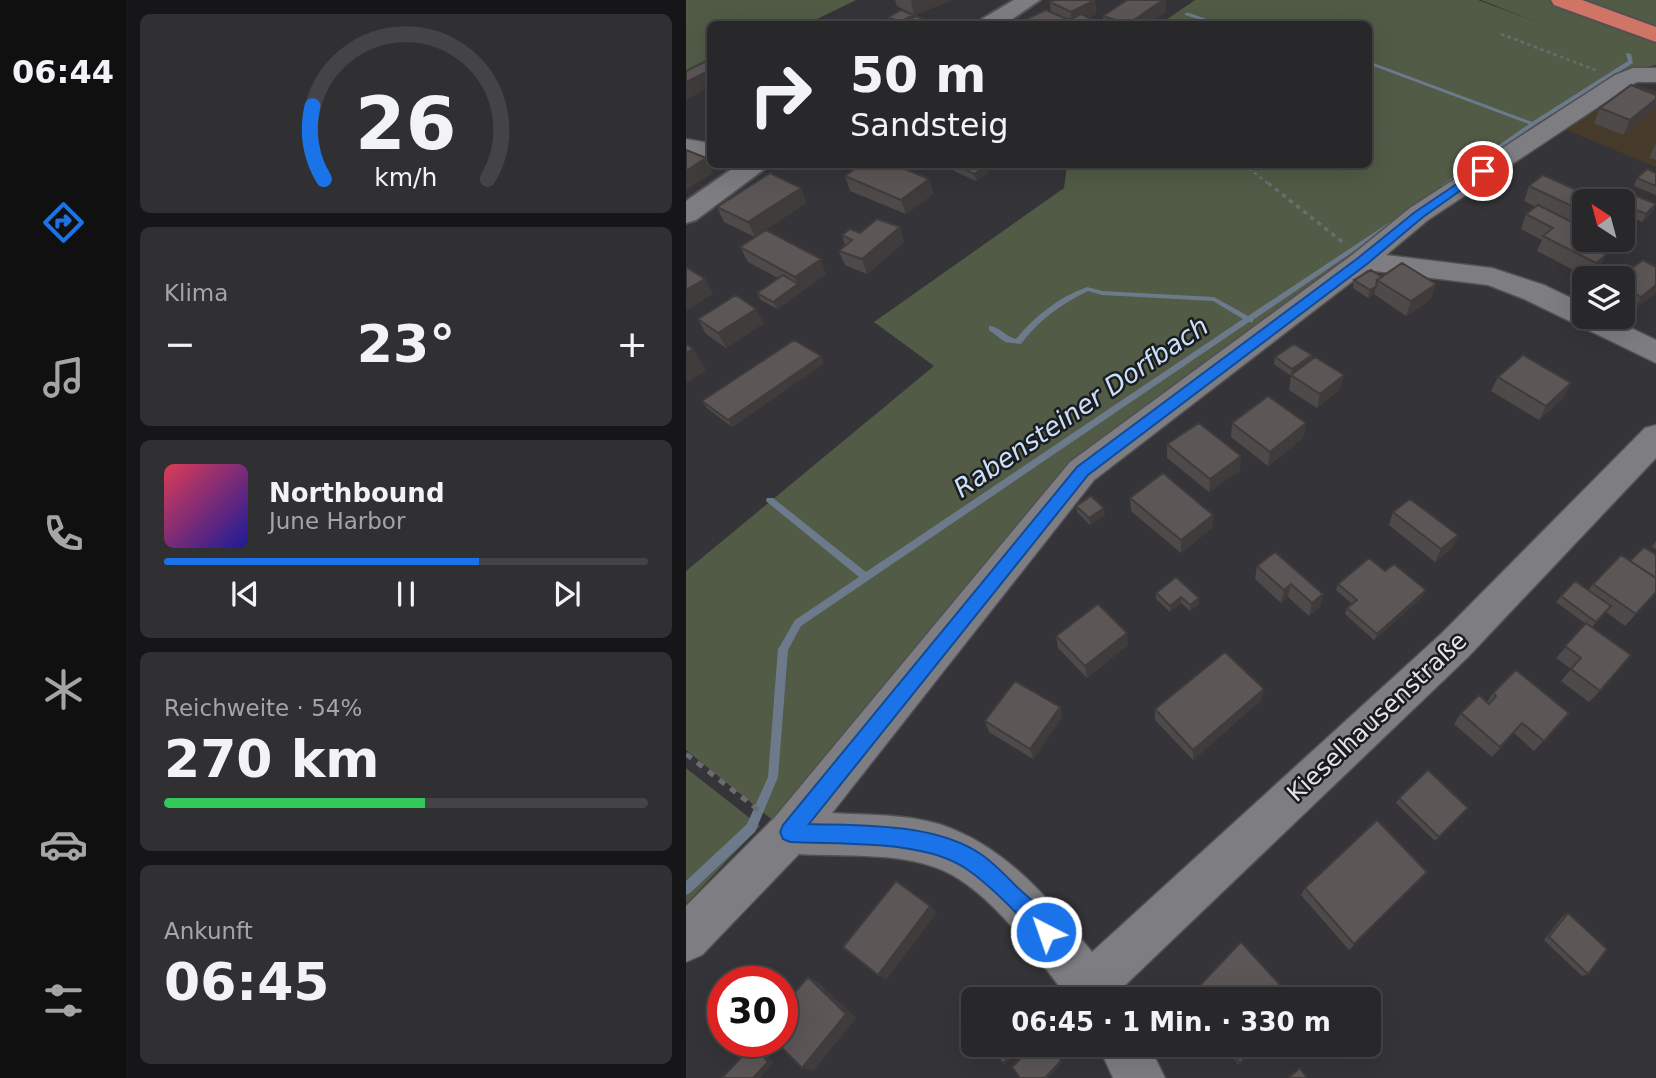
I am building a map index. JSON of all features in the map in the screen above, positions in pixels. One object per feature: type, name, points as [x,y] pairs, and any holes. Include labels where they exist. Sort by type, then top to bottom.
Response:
[{"type":"highway","points":[[1562,0],[1656,35]]},
{"type":"highway","points":[[1604,0],[1656,18]]},
{"type":"street","points":[[995,21],[1029,0]]},
{"type":"street","points":[[686,939],[790,832],[1082,471],[1355,253],[1419,214],[1623,79],[1633,75],[1656,75]]},
{"type":"street","points":[[686,146],[707,150]]},
{"type":"street","points":[[686,214],[752,168]]},
{"type":"street","points":[[1355,253],[1492,277],[1534,292],[1572,310]]},
{"type":"street","points":[[1609,329],[1656,353]]},
{"type":"street","name":"Kieselhausenstraße","points":[[1099,987],[1455,645],[1656,437]]},
{"type":"street","name":"Kieselhausenstraße","points":[[790,832],[900,838],[938,846],[974,862],[1032,914],[1088,987]]},
{"type":"street","points":[[1129,1057],[1140,1078]]},
{"type":"path","points":[[1502,34],[1606,73]]},
{"type":"path","points":[[1248,168],[1355,253]]},
{"type":"path","points":[[686,754],[747,801]]},
{"type":"shaded area","points":[[1627,81],[1656,92],[1656,167],[1559,127]]},
{"type":"green space","points":[[686,0],[856,0],[813,21],[707,21],[707,76],[686,86]]},
{"type":"green space","points":[[1195,0],[1478,0],[1537,22],[1481,0],[1656,0],[1656,65],[1625,71],[1533,124],[1070,476],[775,822],[686,750],[686,571],[934,366],[874,322],[1064,188],[1067,168],[1372,168],[1372,21],[1164,21]]},
{"type":"green space","points":[[686,768],[760,826],[686,904]]},
{"type":"building","points":[[1095,0],[1071,12],[1050,2]]},
{"type":"building","points":[[1127,0],[1163,0],[1132,21],[1119,21],[1103,16]]},
{"type":"building","points":[[901,10],[913,15],[902,21],[888,17]]},
{"type":"building","points":[[1046,10],[1071,21],[1030,21],[1026,19]]},
{"type":"building","points":[[1081,14],[1091,19],[1075,21],[1071,19]]},
{"type":"building","points":[[916,16],[928,21],[907,21]]},
{"type":"building","points":[[707,60],[707,72],[686,82],[686,71]]},
{"type":"building","points":[[1631,85],[1656,95],[1656,99],[1630,120],[1600,108]]},
{"type":"building","points":[[686,150],[706,158],[686,171]]},
{"type":"building","points":[[856,168],[903,168],[929,179],[901,200],[845,176]]},
{"type":"building","points":[[963,168],[983,168],[974,174]]},
{"type":"building","points":[[1647,169],[1656,173],[1656,186],[1637,178]]},
{"type":"building","points":[[770,173],[801,188],[748,222],[717,207]]},
{"type":"building","points":[[1543,175],[1574,189],[1572,189],[1572,206],[1529,186]]},
{"type":"building","points":[[1635,195],[1656,204],[1646,214],[1635,209]]},
{"type":"building","points":[[1538,205],[1572,222],[1572,251],[1543,236],[1553,228],[1526,214]]},
{"type":"building","points":[[877,219],[900,227],[862,259],[839,251],[852,240],[842,235],[850,229],[860,233]]},
{"type":"building","points":[[766,230],[821,259],[795,277],[740,247]]},
{"type":"building","points":[[1574,252],[1600,252],[1606,255],[1596,263]]},
{"type":"building","points":[[1643,260],[1656,267],[1656,285],[1641,297],[1635,294],[1635,266]]},
{"type":"building","points":[[1402,263],[1436,284],[1411,301],[1377,280]]},
{"type":"building","points":[[686,267],[705,279],[686,290]]},
{"type":"building","points":[[1371,270],[1382,277],[1377,280],[1376,287],[1370,290],[1354,280]]},
{"type":"building","points":[[783,275],[798,284],[773,302],[757,293]]},
{"type":"building","points":[[736,295],[756,309],[718,333],[698,319]]},
{"type":"building","points":[[794,340],[821,356],[728,420],[702,401]]},
{"type":"building","points":[[686,344],[693,349],[686,353]]},
{"type":"building","points":[[1294,344],[1312,355],[1292,369],[1275,357]]},
{"type":"building","points":[[1523,355],[1571,383],[1546,406],[1498,377]]},
{"type":"building","points":[[1315,357],[1344,375],[1320,394],[1291,375]]},
{"type":"building","points":[[1268,396],[1306,423],[1270,452],[1232,423]]},
{"type":"building","points":[[1199,423],[1241,456],[1210,479],[1167,444]]},
{"type":"building","points":[[1163,473],[1213,515],[1181,540],[1130,498]]},
{"type":"building","points":[[1091,496],[1104,508],[1089,518],[1076,506]]},
{"type":"building","points":[[1410,499],[1458,535],[1441,549],[1393,512]]},
{"type":"building","points":[[1644,547],[1656,555],[1656,578],[1630,561]]},
{"type":"building","points":[[1275,552],[1323,594],[1312,603],[1291,584],[1284,590],[1257,566]]},
{"type":"building","points":[[1621,555],[1656,578],[1656,592],[1636,614],[1593,584]]},
{"type":"building","points":[[1369,558],[1385,571],[1394,564],[1426,590],[1377,634],[1347,608],[1357,600],[1338,584]]},
{"type":"building","points":[[1176,577],[1199,598],[1190,605],[1181,597],[1170,606],[1156,593]]},
{"type":"building","points":[[1575,581],[1611,606],[1596,622],[1561,596]]},
{"type":"building","points":[[1098,604],[1127,633],[1085,666],[1056,636]]},
{"type":"building","points":[[1586,623],[1631,655],[1600,691],[1571,669],[1581,658],[1565,646]]},
{"type":"building","points":[[1225,652],[1264,689],[1193,750],[1155,709]]},
{"type":"building","points":[[1516,670],[1569,713],[1544,741],[1522,723],[1500,747],[1461,713],[1479,695],[1489,704],[1496,696],[1493,693]]},
{"type":"building","points":[[1015,681],[1060,707],[1030,749],[985,721]]},
{"type":"building","points":[[1428,770],[1468,808],[1439,837],[1399,798]]},
{"type":"building","points":[[1377,820],[1427,872],[1354,944],[1305,888]]},
{"type":"building","points":[[896,881],[930,906],[878,975],[843,947]]},
{"type":"building","points":[[1568,913],[1607,949],[1588,974],[1549,937]]},
{"type":"building","points":[[1241,942],[1282,987],[1198,987]]},
{"type":"building","points":[[808,977],[846,1014],[802,1068],[791,1057],[798,1057],[798,989]]},
{"type":"building","points":[[742,1057],[764,1057],[768,1062],[753,1078],[722,1078]]},
{"type":"building","points":[[999,1057],[1009,1057],[1003,1063]]},
{"type":"building","points":[[1022,1057],[1058,1057],[1061,1061],[1045,1078],[1020,1078],[1012,1067]]},
{"type":"building","points":[[1235,1057],[1245,1057],[1240,1063]]},
{"type":"building","points":[[1300,1068],[1307,1078],[1288,1078]]},
{"type":"waterway","points":[[1187,14],[1209,21]]},
{"type":"waterway","name":"Rabensteiner Dorfbach","points":[[1533,124],[1631,62],[1628,54]]},
{"type":"waterway","points":[[1372,64],[1533,124]]},
{"type":"waterway","name":"Rabensteiner Dorfbach","points":[[1444,186],[1533,124]]},
{"type":"waterway","name":"Rabensteiner Dorfbach","points":[[1249,319],[1396,220]]},
{"type":"waterway","points":[[992,328],[1008,340],[1018,342],[1032,325],[1049,311],[1087,289],[1102,293],[1214,299],[1249,319]]},
{"type":"waterway","name":"Rabensteiner Dorfbach","points":[[686,889],[751,828],[773,777],[783,649],[798,623],[1249,319]]},
{"type":"waterway","points":[[770,500],[865,577]]},
{"type":"route","points":[[1046,932],[1032,914],[974,862],[938,846],[900,838],[790,832],[1082,471],[1362,261],[1419,214],[1483,171]]}]
